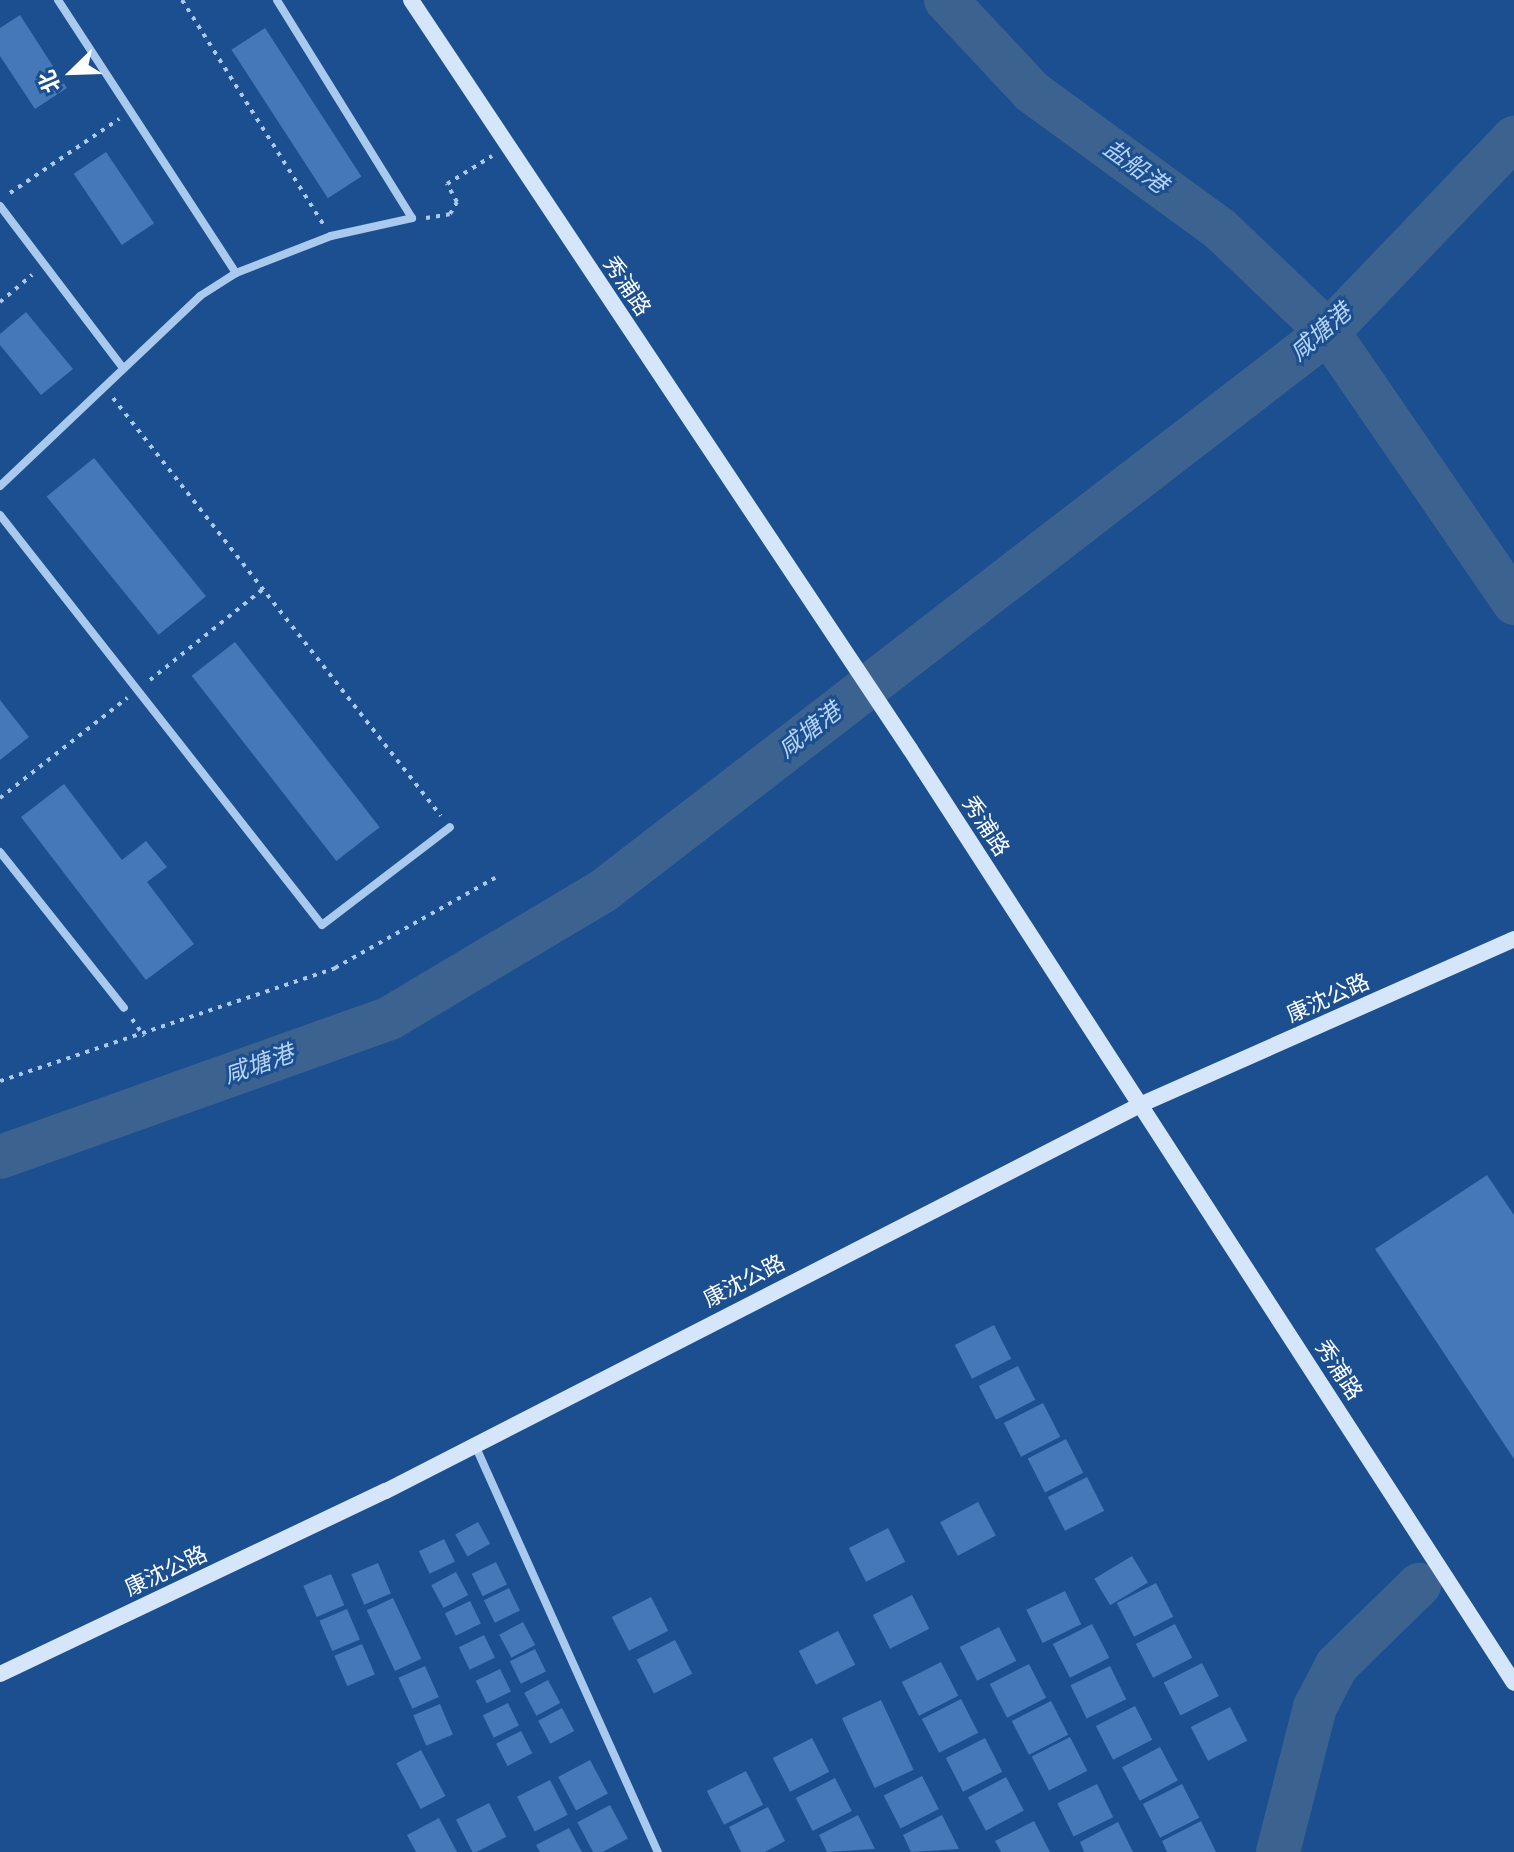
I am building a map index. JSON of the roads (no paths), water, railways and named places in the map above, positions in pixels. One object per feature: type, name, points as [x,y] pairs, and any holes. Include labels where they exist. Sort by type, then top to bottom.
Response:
[{"type":"main road","name":"秀浦路","points":[[411,0],[910,749],[1514,1683]]},
{"type":"main road","name":"康沈公路","points":[[0,1674],[386,1491],[474,1442],[1142,1104],[1514,939]]},
{"type":"street","points":[[58,0],[236,273]]},
{"type":"street","points":[[0,486],[103,386],[236,273],[331,236],[412,218],[277,0]]},
{"type":"street","points":[[0,203],[43,266],[123,368]]},
{"type":"street","points":[[0,515],[322,925],[450,827]]},
{"type":"street","points":[[0,852],[124,1008]]},
{"type":"street","points":[[474,1442],[658,1852]]},
{"type":"waterway","name":"盐船港","points":[[946,0],[1032,92],[1220,229],[1328,332],[1514,603]]},
{"type":"waterway","name":"咸塘港","points":[[0,1157],[390,1018],[603,891],[1328,332],[1514,138]]},
{"type":"waterway","points":[[1278,1852],[1315,1707],[1337,1665],[1419,1585]]}]
